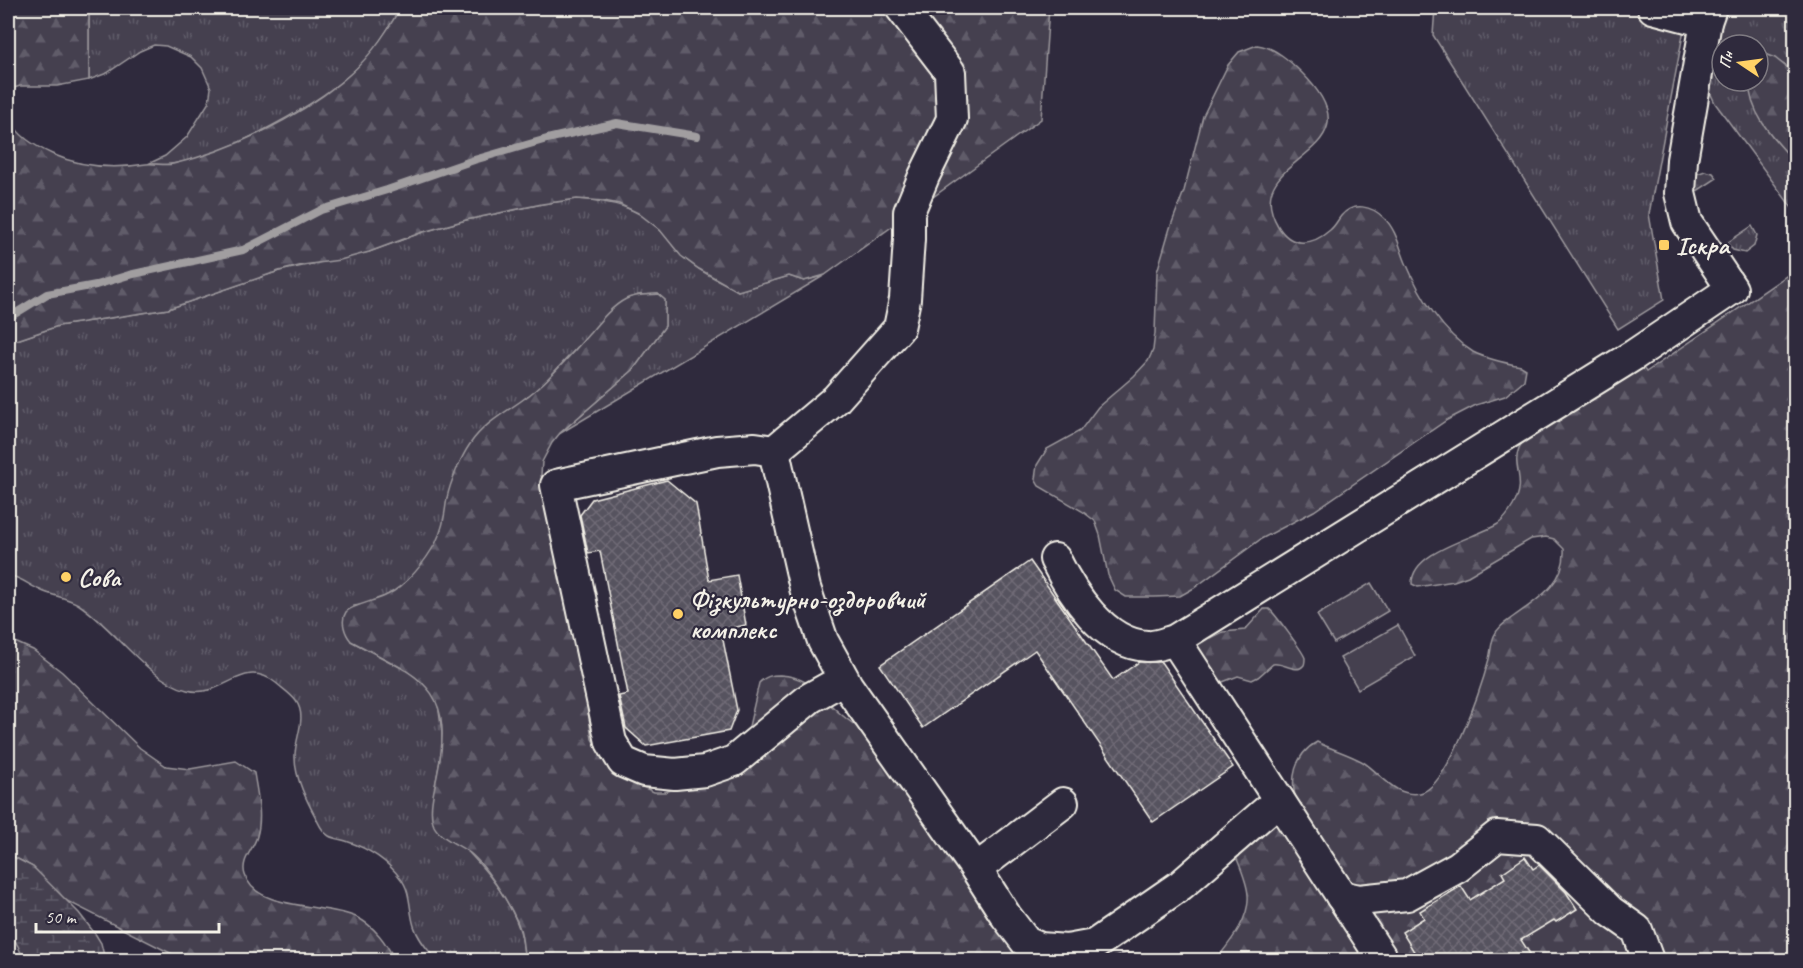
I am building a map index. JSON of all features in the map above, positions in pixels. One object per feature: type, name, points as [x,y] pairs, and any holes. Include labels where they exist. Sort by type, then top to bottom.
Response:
[{"type":"lane","points":[[774,452],[836,399],[899,328],[905,300],[909,212],[952,119],[950,72],[901,8]]},
{"type":"lane","points":[[1055,559],[1069,587],[1103,627],[1128,641],[1148,646],[1175,640],[1634,355],[1732,289],[1687,222],[1680,193],[1682,160],[1708,15],[1653,8]]},
{"type":"lane","points":[[774,452],[755,448],[717,451],[556,485],[611,742],[623,762],[644,771],[675,774],[705,771],[734,761],[810,698],[844,679]]},
{"type":"lane","points":[[774,452],[805,588],[823,641],[844,679],[1026,942],[1040,948],[1067,950],[1094,945],[1181,885],[1279,800]]},
{"type":"lane","points":[[1175,640],[1383,960]]},
{"type":"lane","points":[[976,869],[1063,803]]},
{"type":"lane","points":[[1341,896],[1359,900],[1407,895],[1458,867],[1497,836],[1537,839],[1610,911],[1637,930],[1648,960]]},
{"type":"green space","points":[[8,8],[89,8],[89,80],[57,86],[20,86],[11,89],[8,95]]},
{"type":"green space","points":[[89,8],[400,8],[367,58],[344,79],[298,111],[218,151],[171,164],[148,164],[165,156],[187,137],[209,102],[211,88],[202,68],[191,57],[166,46],[154,45],[140,51],[107,73],[89,80]]},
{"type":"green space","points":[[400,8],[1049,8],[1041,119],[825,275],[804,281],[789,276],[738,291],[681,256],[660,230],[638,213],[619,204],[577,199],[466,220],[340,260],[279,271],[168,309],[58,326],[8,343],[8,117],[16,130],[32,143],[52,154],[75,162],[98,166],[170,165],[239,142],[304,109],[350,74],[367,57]]},
{"type":"green space","points":[[1435,8],[1688,8],[1649,214],[1664,300],[1618,329],[1433,35]]},
{"type":"green space","points":[[1724,8],[1795,8],[1795,74],[1790,68],[1770,57],[1770,33],[1718,33]]},
{"type":"green space","points":[[1257,45],[1276,52],[1302,73],[1324,101],[1328,122],[1320,140],[1276,183],[1270,202],[1278,226],[1283,233],[1295,241],[1309,242],[1330,230],[1351,208],[1368,208],[1379,214],[1392,228],[1418,287],[1442,324],[1473,352],[1526,369],[1524,380],[1505,396],[1476,405],[1447,420],[1314,511],[1261,539],[1180,596],[1126,597],[1115,590],[1108,575],[1095,521],[1039,486],[1035,479],[1037,465],[1047,449],[1080,431],[1098,407],[1148,361],[1153,350],[1155,333],[1157,272],[1184,191],[1203,116],[1228,65],[1239,52]]},
{"type":"green space","points":[[1770,56],[1795,74],[1795,162],[1764,125],[1750,93],[1770,93]]},
{"type":"green space","points":[[1710,93],[1751,93],[1773,137],[1795,162],[1795,212],[1715,103]]},
{"type":"green space","points":[[1705,171],[1713,173],[1717,178],[1691,195],[1694,175]]},
{"type":"green space","points":[[577,199],[612,203],[633,210],[661,231],[688,261],[738,291],[789,276],[804,281],[825,275],[559,434],[633,370],[665,326],[665,300],[658,294],[638,295],[613,309],[541,386],[523,400],[447,498],[442,530],[419,569],[396,590],[382,598],[354,606],[351,641],[411,673],[430,689],[438,704],[442,750],[432,814],[470,853],[504,896],[520,932],[525,960],[436,960],[416,931],[407,889],[396,872],[369,851],[329,836],[320,825],[305,797],[297,773],[295,751],[301,714],[296,701],[289,694],[264,676],[253,674],[200,691],[187,690],[172,684],[144,664],[92,614],[78,604],[8,575],[8,343],[58,326],[168,309],[279,271],[369,252],[423,232],[466,220]]},
{"type":"green space","points":[[1752,226],[1757,235],[1754,246],[1745,253],[1733,250],[1727,243]]},
{"type":"green space","points":[[1795,270],[1795,960],[1216,960],[1238,930],[1248,904],[1246,883],[1232,846],[1296,810],[1301,804],[1298,804],[1295,795],[1294,777],[1299,761],[1309,747],[1317,742],[1352,756],[1370,767],[1396,789],[1411,794],[1420,793],[1431,787],[1442,774],[1471,712],[1496,633],[1505,623],[1549,589],[1560,571],[1564,549],[1554,539],[1546,537],[1531,539],[1468,576],[1454,581],[1418,587],[1412,584],[1415,573],[1422,563],[1433,554],[1498,524],[1507,516],[1519,489],[1517,455],[1525,439],[1638,361],[1646,372]]},
{"type":"green space","points":[[658,294],[665,300],[665,326],[633,370],[560,433],[542,462],[541,475],[555,535],[592,739],[608,766],[624,779],[654,792],[665,792],[721,774],[748,731],[761,681],[769,676],[780,675],[805,682],[864,732],[1015,954],[1024,960],[525,960],[520,929],[499,888],[477,859],[445,838],[434,826],[432,801],[442,746],[437,703],[427,688],[414,676],[351,641],[344,627],[344,616],[353,608],[394,591],[422,564],[441,531],[448,492],[456,470],[477,435],[547,380],[616,306],[634,296]]},
{"type":"green space","points":[[1371,583],[1388,611],[1334,643],[1317,615]]},
{"type":"green space","points":[[1264,609],[1272,611],[1294,641],[1305,658],[1304,665],[1297,669],[1273,664],[1252,680],[1238,676],[1220,683],[1197,649],[1198,642],[1206,636],[1211,638],[1223,632],[1245,630]]},
{"type":"green space","points":[[1398,625],[1415,656],[1358,689],[1340,658]]},
{"type":"green space","points":[[8,639],[33,650],[62,672],[140,748],[166,766],[190,769],[236,761],[254,773],[259,804],[259,828],[244,864],[245,875],[252,887],[263,895],[277,900],[356,917],[369,925],[379,936],[395,960],[184,960],[63,899],[33,867],[8,854]]},
{"type":"green space","points":[[8,854],[33,867],[79,913],[101,943],[105,960],[24,960],[8,929]]},
{"type":"green space","points":[[1126,953],[1160,960],[1106,960]]},
{"type":"building","name":"Фізкультурно-оздоровчий комплекс","points":[[667,480],[696,504],[709,580],[737,575],[746,625],[721,630],[737,710],[729,731],[646,746],[626,728],[619,696],[628,694],[600,551],[588,553],[580,515],[592,499]]},
{"type":"building","points":[[1030,561],[1113,680],[1139,662],[1161,662],[1233,767],[1153,822],[1035,650],[923,728],[880,665]]},
{"type":"building","points":[[1525,857],[1533,869],[1539,865],[1566,892],[1577,909],[1521,940],[1534,960],[1419,960],[1402,932],[1424,918],[1420,911],[1461,886],[1470,900],[1505,878],[1502,873]]},
{"type":"waterway","points":[[8,318],[47,294],[96,285],[129,275],[243,250],[321,210],[474,160],[547,139],[617,123],[697,136]]},
{"type":"place","name":"Іскра","points":[[1664,245]]},
{"type":"place","name":"Сова","points":[[66,577]]},
{"type":"place","name":"Фізкультурно-оздоровчий комплекс","points":[[678,614]]}]
